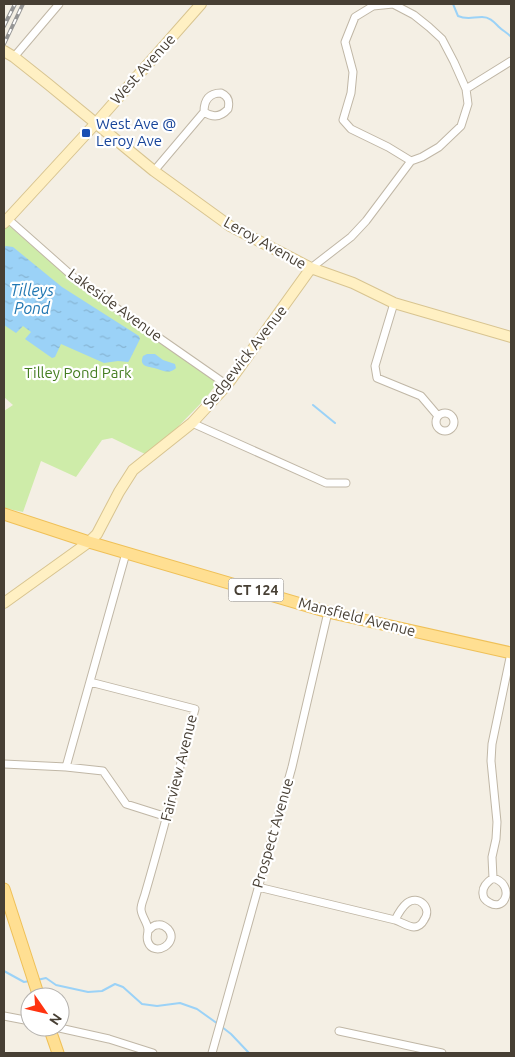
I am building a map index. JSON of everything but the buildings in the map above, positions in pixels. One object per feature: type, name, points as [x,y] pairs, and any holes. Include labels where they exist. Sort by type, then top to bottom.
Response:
[{"type":"main road","name":"Mansfield Avenue","points":[[4,514],[89,542],[328,612],[511,653]]},
{"type":"main road","points":[[4,889],[36,987]]},
{"type":"main road","points":[[52,1037],[58,1053]]},
{"type":"street","points":[[14,56],[59,4]]},
{"type":"street","name":"West Avenue","points":[[6,221],[201,4]]},
{"type":"street","points":[[311,268],[351,237],[366,221],[411,161],[439,147],[461,126],[468,104],[466,89],[442,40],[414,15],[393,4],[374,6],[355,17],[345,42],[353,72],[351,93],[343,120],[351,129],[388,147],[411,161]]},
{"type":"street","name":"Leroy Avenue","points":[[4,51],[14,56],[154,170],[230,226],[311,268],[352,283],[394,303],[511,337]]},
{"type":"street","points":[[466,89],[511,61]]},
{"type":"street","points":[[154,170],[204,112]]},
{"type":"street","name":"Lakeside Avenue","points":[[6,221],[79,282],[227,385]]},
{"type":"street","name":"Sedgewick Avenue","points":[[4,603],[89,542],[97,534],[133,470],[192,423],[227,385],[311,268]]},
{"type":"street","points":[[394,303],[375,366],[377,378],[421,396],[438,416]]},
{"type":"street","points":[[192,423],[326,482],[346,483]]},
{"type":"street","points":[[66,767],[126,553]]},
{"type":"street","name":"Prospect Avenue","points":[[212,1053],[292,767],[328,612]]},
{"type":"street","points":[[493,878],[492,857],[497,822],[491,761],[492,744],[511,653]]},
{"type":"street","name":"Fairview Avenue","points":[[90,682],[195,709],[141,909],[148,931]]},
{"type":"street","points":[[4,764],[103,771],[126,804],[167,817]]},
{"type":"street","points":[[258,887],[395,920],[415,927],[422,924],[428,913],[422,903],[412,900],[406,903],[395,920]]},
{"type":"street","points":[[4,1016],[20,1018]]},
{"type":"street","points":[[70,1030],[109,1039],[153,1053]]},
{"type":"street","points":[[340,1031],[442,1053]]},
{"type":"green space","name":"Tilley Pond Park","points":[[8,225],[71,279],[218,382],[205,399],[164,441],[145,454],[112,438],[102,440],[76,477],[41,461],[23,512],[4,508],[4,411],[13,405],[4,397],[4,229]]},
{"type":"water","name":"Tilleys Pond","points":[[4,247],[13,247],[62,287],[139,336],[140,339],[129,361],[104,363],[61,344],[55,357],[52,358],[25,339],[31,332],[23,326],[16,333],[4,325]]},
{"type":"water","points":[[155,354],[163,360],[175,364],[176,368],[168,372],[145,366],[142,360],[143,356]]},
{"type":"waterway","points":[[453,4],[458,16],[487,18],[511,37]]},
{"type":"waterway","points":[[313,405],[335,423]]},
{"type":"waterway","points":[[4,971],[24,982],[30,981]]},
{"type":"waterway","points":[[37,980],[46,978],[56,985],[88,992],[102,991],[115,984],[123,987],[142,1004],[157,1006],[180,1003],[197,1009],[218,1024]]},
{"type":"waterway","points":[[222,1027],[249,1053]]},
{"type":"railway","points":[[4,26],[15,4]]},
{"type":"railway","points":[[4,44],[23,4]]},
{"type":"place","name":"West Ave @ Leroy Ave","points":[[86,133]]}]
